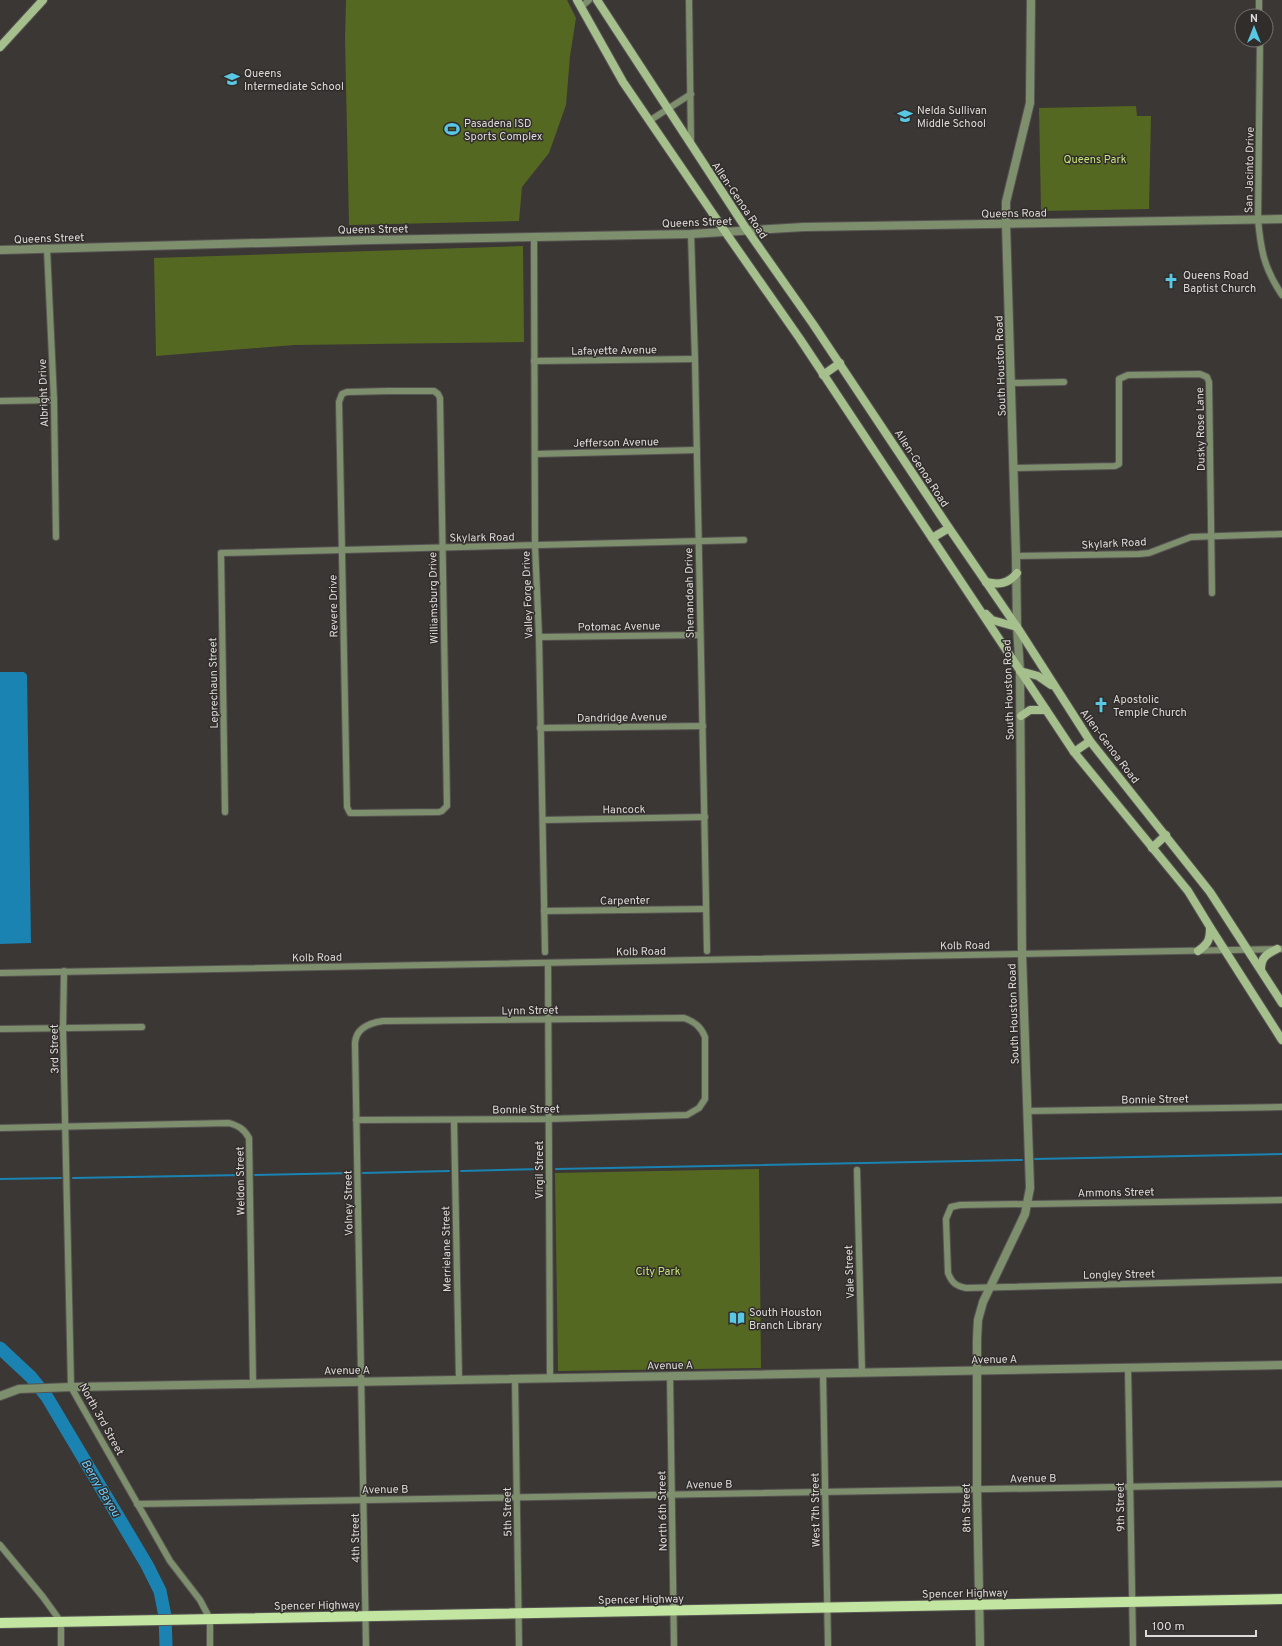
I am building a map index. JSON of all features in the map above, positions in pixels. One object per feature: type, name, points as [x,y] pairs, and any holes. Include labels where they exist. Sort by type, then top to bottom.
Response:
[{"type":"main road","points":[[0,47],[42,0]]},
{"type":"main road","name":"Allen-Genoa Road","points":[[597,0],[691,147],[840,364],[948,528],[1017,627],[1090,741],[1210,892],[1282,1003]]},
{"type":"main road","points":[[579,3],[605,53],[649,121],[800,339],[1074,752],[1188,891],[1218,941],[1282,1040]]},
{"type":"main road","points":[[823,375],[840,364]]},
{"type":"main road","points":[[932,538],[948,528]]},
{"type":"main road","points":[[986,582],[997,584],[1005,582],[1012,579],[1017,573]]},
{"type":"main road","points":[[976,604],[992,620],[1017,627]]},
{"type":"main road","points":[[1020,671],[1038,676],[1058,691]]},
{"type":"main road","points":[[1021,716],[1030,710],[1046,710]]},
{"type":"main road","points":[[1074,752],[1090,741]]},
{"type":"main road","points":[[1152,848],[1166,835]]},
{"type":"main road","points":[[1198,951],[1206,945],[1210,939],[1210,927]]},
{"type":"main road","points":[[1261,969],[1261,961],[1266,955],[1280,949]]},
{"type":"main road","name":"Spencer Highway","points":[[0,1623],[1282,1599]]},
{"type":"street","points":[[579,3],[589,0]]},
{"type":"street","points":[[689,0],[691,147]]},
{"type":"street","name":"South Houston Road","points":[[977,1370],[978,1320],[983,1302],[1026,1214],[1030,1188],[1022,954],[1020,671],[1017,627],[1017,573],[1006,202],[1030,103],[1031,0]]},
{"type":"street","name":"San Jacinto Drive","points":[[1260,48],[1258,220],[1260,243],[1263,259],[1268,271],[1282,295]]},
{"type":"street","points":[[649,121],[691,94]]},
{"type":"street","name":"Queens Road","points":[[747,230],[804,227],[1282,219]]},
{"type":"street","name":"Queens Street","points":[[0,250],[357,240],[691,234],[726,233],[747,230]]},
{"type":"street","name":"Shenandoah Drive","points":[[691,234],[695,359],[707,951]]},
{"type":"street","name":"Valley Forge Drive","points":[[534,237],[535,545],[539,637],[545,952]]},
{"type":"street","name":"Albright Drive","points":[[47,249],[54,400],[56,537]]},
{"type":"street","name":"Lafayette Avenue","points":[[534,361],[695,359]]},
{"type":"street","name":"Dusky Rose Lane","points":[[1014,468],[1115,466],[1119,464],[1119,379],[1128,375],[1200,374],[1207,377],[1209,382],[1212,594]]},
{"type":"street","points":[[1011,383],[1064,382]]},
{"type":"street","name":"Williamsburg Drive","points":[[389,391],[434,391],[440,398],[447,806],[439,812],[403,812]]},
{"type":"street","name":"Revere Drive","points":[[389,391],[347,392],[342,394],[340,398],[341,549],[347,807],[350,813],[403,812]]},
{"type":"street","points":[[0,401],[54,400]]},
{"type":"street","name":"Jefferson Avenue","points":[[535,454],[697,450]]},
{"type":"street","name":"Skylark Road","points":[[1016,556],[1139,554],[1149,553],[1191,537],[1211,535],[1282,534]]},
{"type":"street","name":"Skylark Road","points":[[221,552],[744,540]]},
{"type":"street","name":"Leprechaun Street","points":[[221,552],[225,812]]},
{"type":"street","name":"Potomac Avenue","points":[[539,637],[700,635]]},
{"type":"street","name":"Dandridge Avenue","points":[[540,728],[703,726]]},
{"type":"street","name":"Hancock","points":[[543,820],[705,817]]},
{"type":"street","name":"Carpenter","points":[[544,911],[706,909]]},
{"type":"street","name":"Kolb Road","points":[[0,973],[1280,949]]},
{"type":"street","name":"Virgil Street","points":[[548,963],[550,1378]]},
{"type":"street","name":"3rd Street","points":[[64,971],[63,1028],[65,1127]]},
{"type":"street","name":"Lynn Street","points":[[363,1027],[383,1022],[684,1018],[697,1024],[705,1037],[705,1100],[695,1112]]},
{"type":"street","points":[[0,1029],[142,1027]]},
{"type":"street","name":"Volney Street","points":[[362,1381],[355,1037],[363,1027]]},
{"type":"street","name":"Bonnie Street","points":[[1028,1111],[1282,1107]]},
{"type":"street","name":"Bonnie Street","points":[[356,1120],[549,1119],[680,1116],[695,1112]]},
{"type":"street","name":"Merrielane Street","points":[[454,1120],[458,1379]]},
{"type":"street","name":"Weldon Street","points":[[0,1128],[229,1123],[238,1125],[245,1131],[249,1138],[253,1383]]},
{"type":"street","name":"North 3rd Street","points":[[65,1127],[71,1387],[170,1561],[200,1600],[210,1619],[210,1646]]},
{"type":"street","name":"Vale Street","points":[[857,1170],[862,1372]]},
{"type":"street","name":"Ammons Street","points":[[956,1286],[951,1281],[948,1273],[946,1219],[951,1207],[960,1205],[1028,1203],[1282,1200]]},
{"type":"street","name":"Longley Street","points":[[956,1286],[966,1288],[1282,1280]]},
{"type":"street","name":"Avenue A","points":[[0,1396],[19,1389],[71,1387],[1282,1365]]},
{"type":"street","name":"9th Street","points":[[1128,1368],[1133,1646]]},
{"type":"street","name":"8th Street","points":[[977,1370],[977,1489],[980,1646]]},
{"type":"street","name":"West 7th Street","points":[[823,1373],[828,1646]]},
{"type":"street","name":"North 6th Street","points":[[670,1376],[674,1646]]},
{"type":"street","name":"5th Street","points":[[515,1378],[519,1646]]},
{"type":"street","name":"4th Street","points":[[362,1381],[366,1646]]},
{"type":"street","name":"Avenue B","points":[[137,1504],[1282,1484]]},
{"type":"street","points":[[1,1547],[43,1597],[61,1622],[61,1646]]},
{"type":"green space","name":"Pasadena ISD Sports Complex","points":[[346,0],[567,0],[576,18],[570,56],[566,105],[549,153],[522,187],[519,221],[349,225],[345,39]]},
{"type":"green space","name":"Queens Park","points":[[1136,106],[1137,116],[1151,116],[1149,209],[1041,211],[1039,108]]},
{"type":"green space","points":[[523,246],[524,342],[294,345],[156,356],[154,258]]},
{"type":"green space","name":"City Park","points":[[759,1169],[761,1368],[558,1371],[555,1173]]},
{"type":"water","points":[[0,672],[24,672],[27,675],[31,943],[0,944]]},
{"type":"waterway","points":[[1035,1159],[1282,1154]]},
{"type":"waterway","points":[[556,1169],[1022,1160]]},
{"type":"waterway","points":[[461,1171],[543,1169]]},
{"type":"waterway","points":[[363,1173],[449,1171]]},
{"type":"waterway","points":[[255,1175],[351,1173]]},
{"type":"waterway","points":[[73,1178],[243,1175]]},
{"type":"waterway","points":[[0,1179],[61,1178]]},
{"type":"waterway","name":"Berry Bayou","points":[[0,1348],[31,1377],[47,1397],[147,1565],[160,1591],[165,1616],[166,1646]]},
{"type":"place","name":"Queens Intermediate School","points":[[232,79]]},
{"type":"place","name":"Nelda Sullivan Middle School","points":[[905,116]]},
{"type":"place","name":"Pasadena ISD Sports Complex","points":[[452,129]]},
{"type":"place","name":"Queens Road Baptist Church","points":[[1171,281]]},
{"type":"place","name":"Apostolic Temple Church","points":[[1101,705]]},
{"type":"place","name":"South Houston Branch Library","points":[[737,1318]]}]
